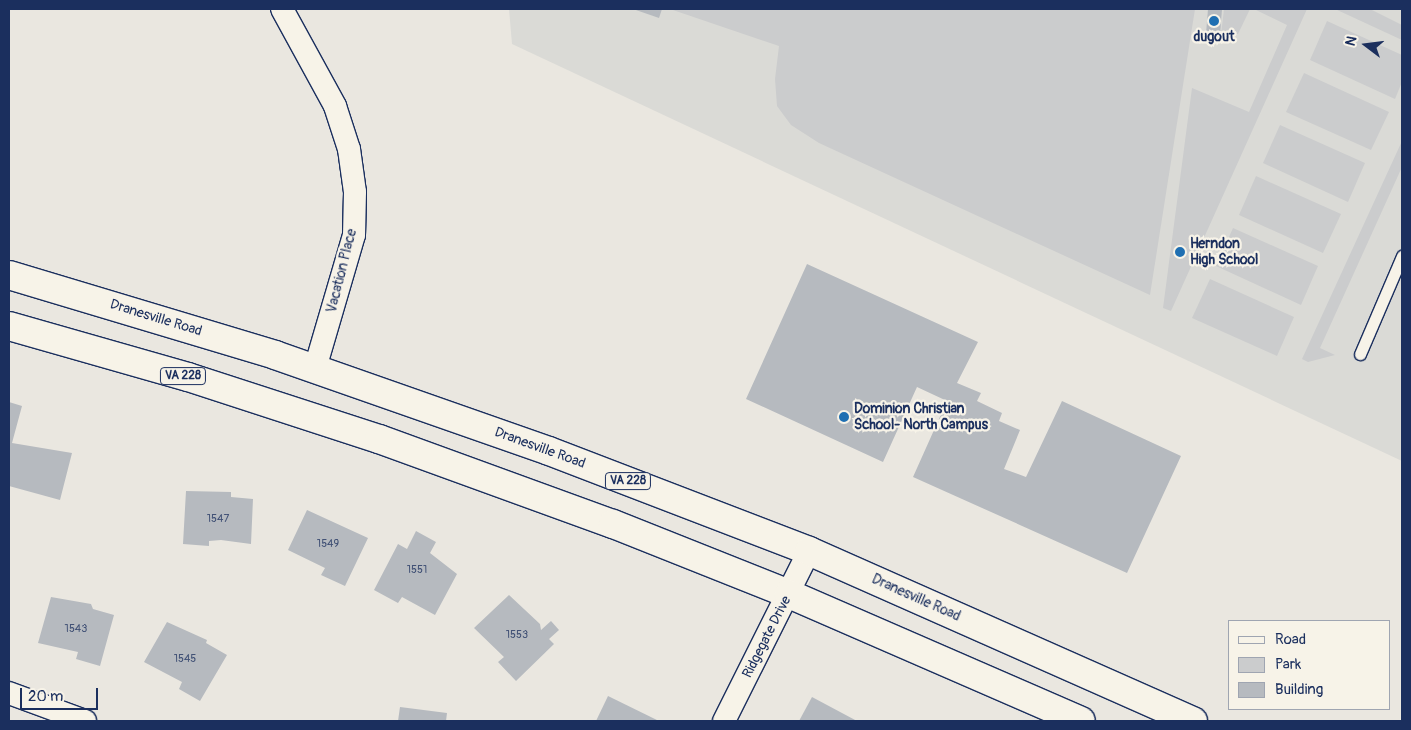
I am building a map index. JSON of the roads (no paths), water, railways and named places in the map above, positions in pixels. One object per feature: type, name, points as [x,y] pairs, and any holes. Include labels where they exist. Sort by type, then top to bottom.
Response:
[{"type":"main road","name":"Dranesville Road","points":[[9,275],[315,368],[549,450],[809,551],[1193,721]]},
{"type":"main road","name":"VA 228","points":[[9,326],[196,380],[379,439],[612,524],[789,594],[1081,721]]},
{"type":"street","name":"Vacation Place","points":[[282,9],[335,106],[349,149],[355,192],[354,235],[315,368]]},
{"type":"street","name":"Ridgegate Drive","points":[[724,721],[809,551]]},
{"type":"street","points":[[9,693],[85,721]]},
{"type":"lane","points":[[1360,354],[1402,256]]},
{"type":"place","name":"dugout","points":[[1214,21]]},
{"type":"place","name":"Herndon High School","points":[[1180,252]]},
{"type":"place","name":"Dominion Christian School- North Campus","points":[[844,417]]}]
